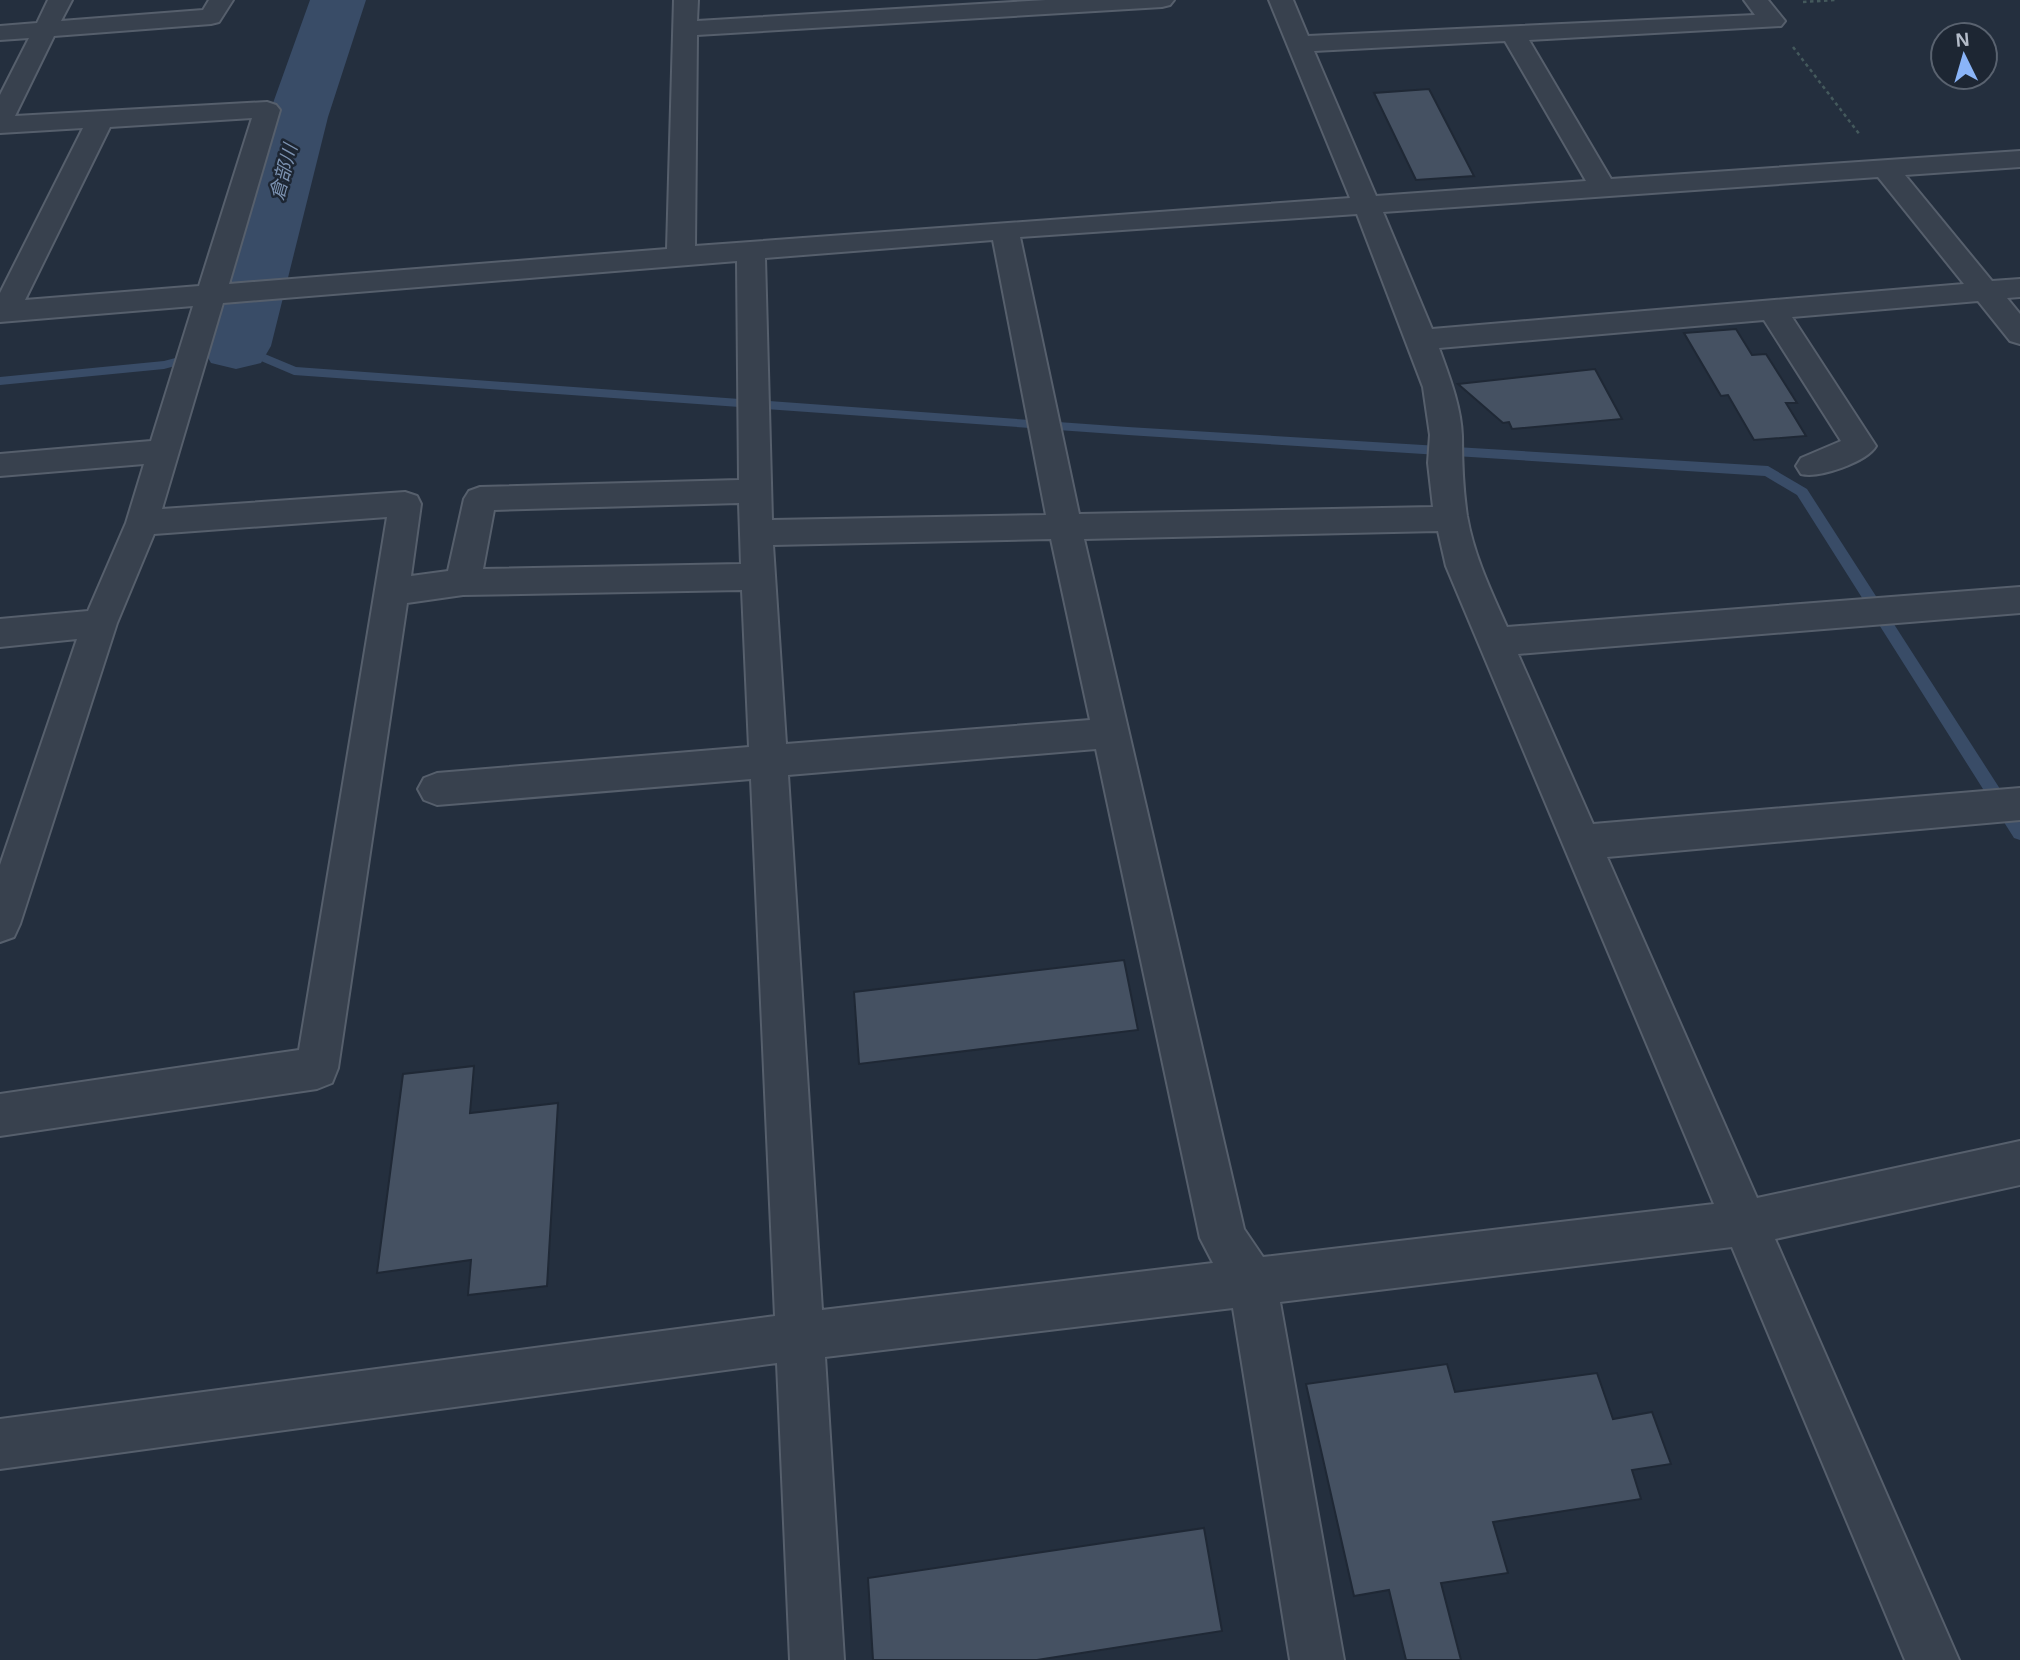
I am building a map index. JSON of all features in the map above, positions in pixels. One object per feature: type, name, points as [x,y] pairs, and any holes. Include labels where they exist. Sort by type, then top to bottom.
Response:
[{"type":"street","points":[[0,924],[13,844],[142,523],[189,363],[216,293],[267,110],[0,122],[60,0]]},
{"type":"street","points":[[0,33],[211,17],[221,0]]},
{"type":"street","points":[[681,255],[685,0]]},
{"type":"street","points":[[685,29],[979,6],[1162,0]]},
{"type":"street","points":[[1281,0],[1367,206],[1438,387],[1451,519],[1463,566],[1932,1660]]},
{"type":"street","points":[[1756,0],[1773,21]]},
{"type":"street","points":[[1300,44],[1513,34],[1588,20],[1773,21]]},
{"type":"street","points":[[1513,34],[1603,188]]},
{"type":"street","points":[[3,312],[101,118]]},
{"type":"street","points":[[3,312],[1005,230],[2020,159]]},
{"type":"street","points":[[1885,169],[2020,334]]},
{"type":"street","points":[[1005,230],[1065,527],[1223,1238],[1253,1284],[1317,1660]]},
{"type":"street","points":[[751,250],[756,533],[817,1660]]},
{"type":"street","points":[[1421,340],[2020,288]]},
{"type":"street","points":[[1772,310],[1860,446],[1812,466]]},
{"type":"street","points":[[0,465],[163,451]]},
{"type":"street","points":[[463,582],[480,499],[755,491]]},
{"type":"street","points":[[0,1115],[317,1068],[405,504],[142,523]]},
{"type":"street","points":[[756,533],[1451,519]]},
{"type":"street","points":[[390,592],[463,582],[760,578]]},
{"type":"street","points":[[1496,642],[2020,600]]},
{"type":"street","points":[[0,633],[100,623]]},
{"type":"street","points":[[437,789],[769,759],[1111,733]]},
{"type":"street","points":[[1582,842],[2003,806]]},
{"type":"street","points":[[0,1444],[800,1336],[1746,1223],[2020,1163]]},
{"type":"path","points":[[1773,21],[1885,169]]},
{"type":"building","points":[[1429,89],[1474,176],[1416,180],[1374,93]]},
{"type":"building","points":[[1736,329],[1752,355],[1766,354],[1797,403],[1786,403],[1806,436],[1754,440],[1728,395],[1721,396],[1684,333]]},
{"type":"building","points":[[1595,369],[1622,419],[1512,429],[1509,422],[1503,423],[1458,384]]},
{"type":"building","points":[[1124,960],[1138,1030],[859,1064],[854,992]]},
{"type":"building","points":[[474,1066],[470,1113],[558,1103],[547,1286],[468,1295],[471,1260],[377,1273],[403,1074]]},
{"type":"building","points":[[1447,1364],[1455,1392],[1597,1373],[1613,1419],[1652,1412],[1671,1464],[1632,1470],[1641,1499],[1493,1522],[1508,1573],[1441,1583],[1461,1660],[1406,1660],[1389,1590],[1354,1596],[1306,1384]]},
{"type":"building","points":[[1204,1528],[1222,1631],[1037,1660],[873,1660],[868,1578]]},
{"type":"waterway","name":"倉部川","points":[[236,346],[298,117],[338,0]]},
{"type":"waterway","points":[[0,381],[164,365],[236,346],[294,371],[1128,431],[1768,471],[1802,492],[2020,833]]}]
